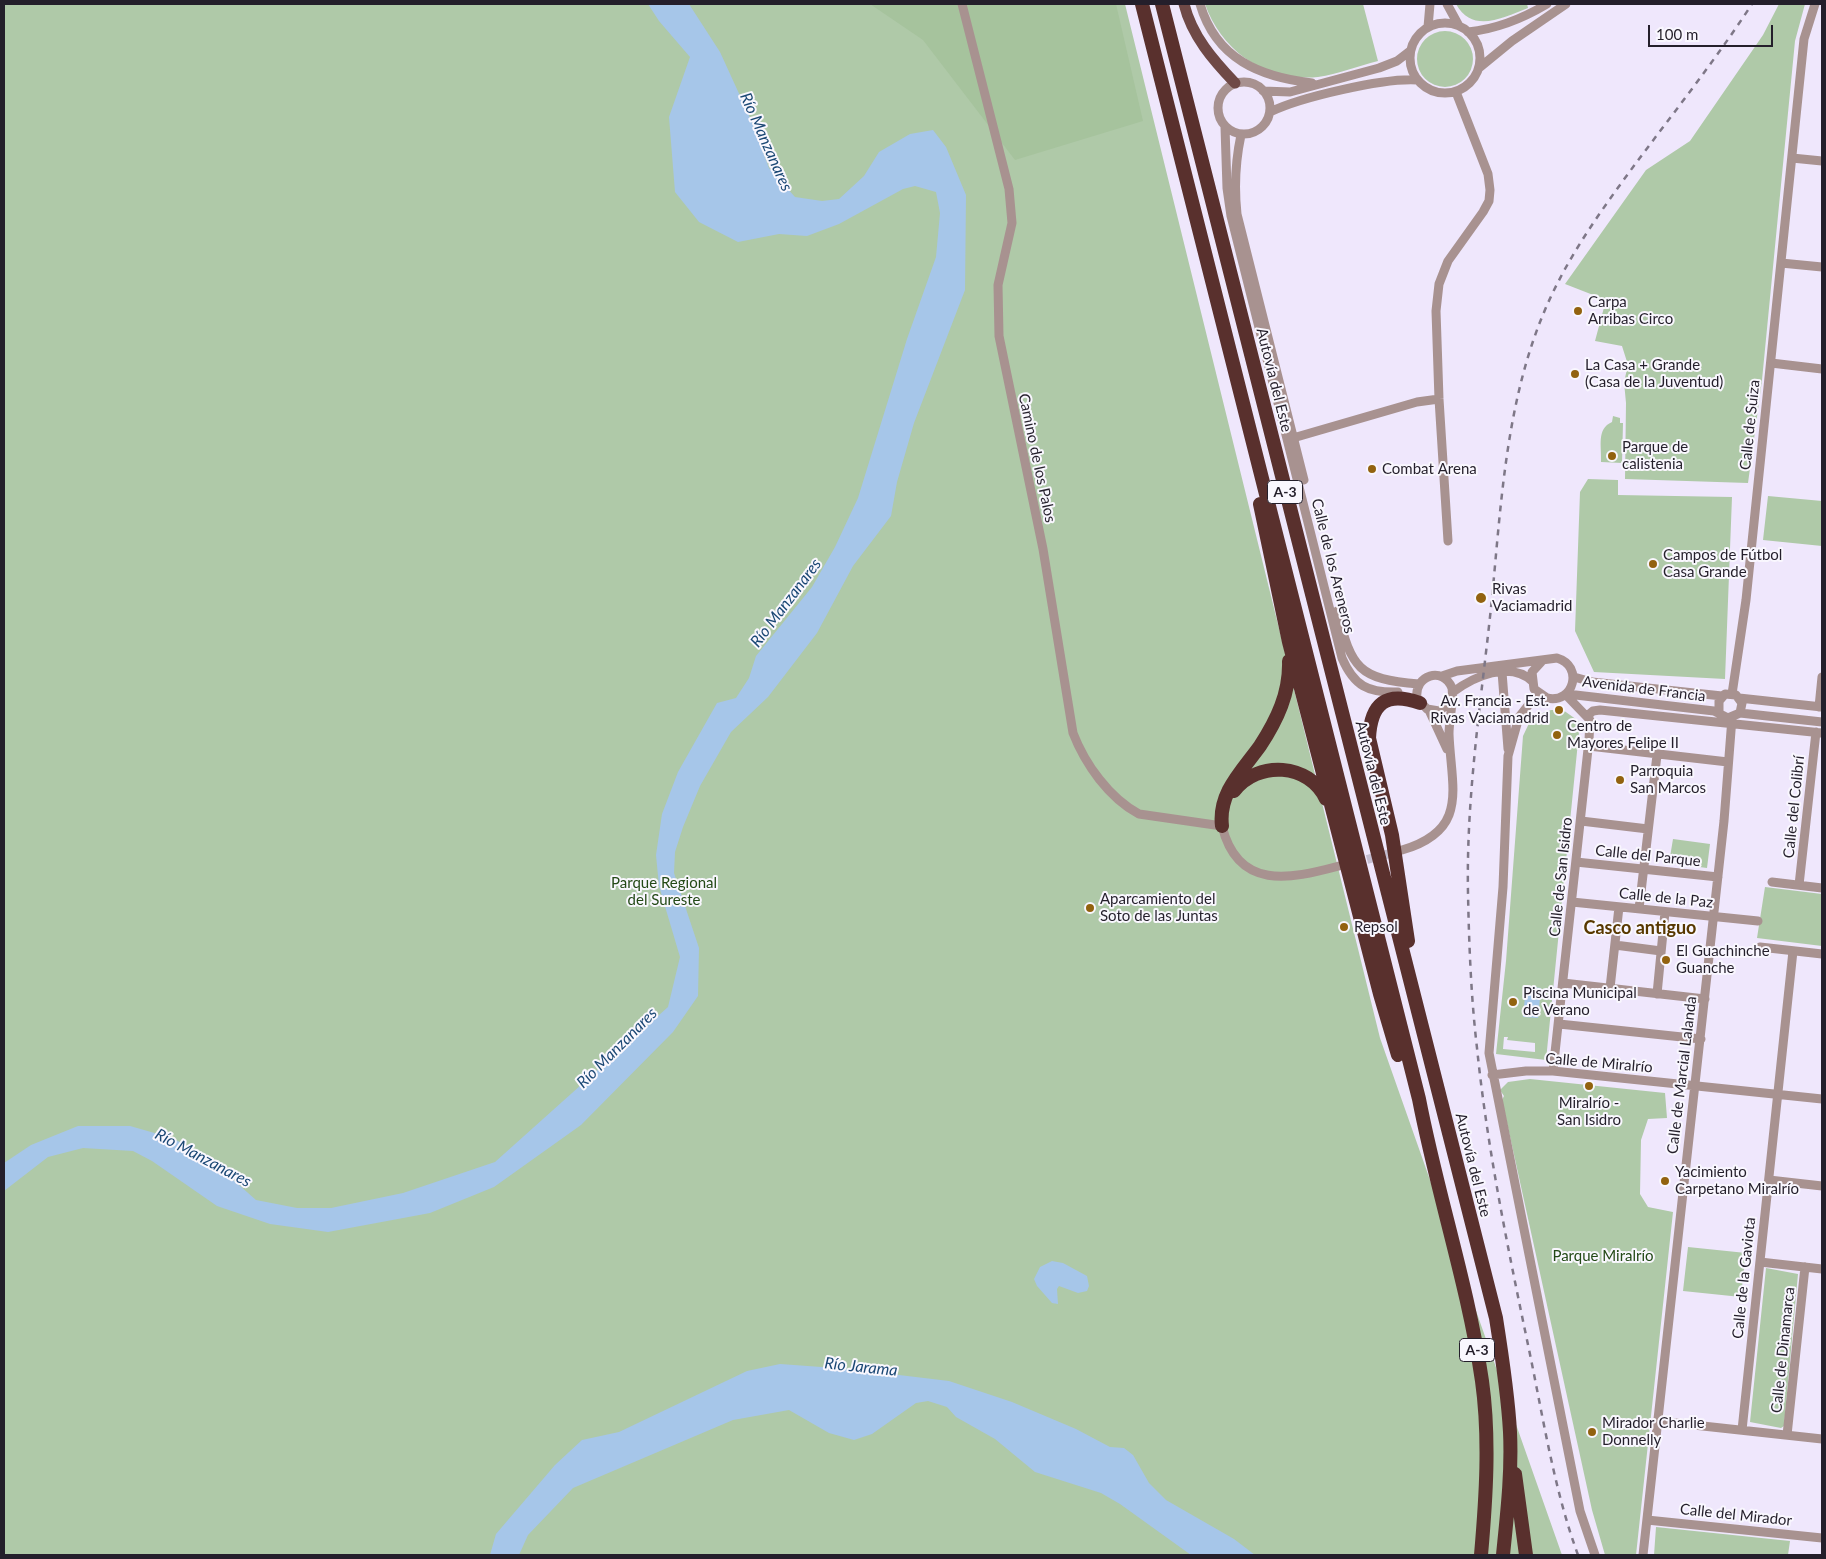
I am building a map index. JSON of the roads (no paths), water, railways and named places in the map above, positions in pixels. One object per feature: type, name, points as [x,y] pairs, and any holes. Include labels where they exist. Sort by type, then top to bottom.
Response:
[{"type":"highway","name":"A-3","points":[[1142,4],[1419,1099],[1429,1150],[1472,1322],[1482,1382],[1486,1436],[1485,1511],[1481,1555]]},
{"type":"highway","name":"Autovía del Este","points":[[1162,4],[1496,1318],[1505,1376],[1510,1434],[1508,1508],[1503,1555]]},
{"type":"highway","points":[[1256,458],[1254,479],[1289,642],[1380,994],[1421,1135],[1429,1150]]},
{"type":"highway","points":[[1222,826],[1220,814],[1231,784],[1260,746],[1280,713],[1290,680],[1289,642]]},
{"type":"highway","points":[[1410,979],[1411,960],[1392,835],[1369,738],[1370,727],[1376,710],[1386,700],[1400,697],[1422,703]]},
{"type":"highway","points":[[1222,826],[1230,797],[1240,784],[1257,773],[1272,769],[1290,770],[1311,781],[1325,796],[1335,820]]},
{"type":"highway","points":[[1510,1434],[1526,1555]]},
{"type":"main road","points":[[1184,4],[1197,36],[1211,59],[1235,83]]},
{"type":"street","name":"Camino de los Palos","points":[[962,4],[1009,189],[1012,224],[998,286],[999,336],[1047,569],[1073,733],[1078,746],[1092,768],[1131,810],[1139,814],[1222,826]]},
{"type":"street","points":[[1200,4],[1205,21],[1234,58],[1269,76],[1318,83]]},
{"type":"street","points":[[1428,27],[1430,4]]},
{"type":"street","points":[[1447,4],[1464,29],[1476,42],[1480,55],[1479,68]]},
{"type":"street","points":[[1547,4],[1528,16],[1503,26],[1464,29],[1438,24],[1428,27],[1416,37],[1410,51],[1409,62],[1417,80],[1423,86],[1439,93],[1456,92],[1470,82],[1479,68],[1512,41],[1566,4]]},
{"type":"street","name":"Calle de Suiza","points":[[1736,696],[1804,39],[1815,4]]},
{"type":"street","points":[[1263,91],[1287,92],[1383,67],[1397,61],[1410,51]]},
{"type":"street","points":[[1270,112],[1291,103],[1384,81],[1417,80]]},
{"type":"street","points":[[1235,83],[1253,84],[1263,91],[1270,103],[1270,112],[1263,126],[1249,134],[1241,135],[1225,127],[1220,120],[1218,102],[1227,88],[1235,83]]},
{"type":"street","points":[[1448,541],[1439,399],[1436,311],[1439,284],[1448,261],[1489,201],[1490,190],[1488,174],[1456,92]]},
{"type":"street","name":"Calle de los Areneros","points":[[1225,127],[1227,188],[1231,216],[1342,658],[1349,674],[1367,688],[1383,693],[1397,692],[1422,703]]},
{"type":"street","name":"Calle de los Areneros","points":[[1241,135],[1235,161],[1234,179],[1237,214],[1348,651],[1359,667],[1368,674],[1391,682],[1419,684]]},
{"type":"street","points":[[1792,158],[1822,161]]},
{"type":"street","points":[[1782,263],[1822,267]]},
{"type":"street","points":[[1771,363],[1822,369]]},
{"type":"street","points":[[1294,438],[1417,402],[1439,399]]},
{"type":"street","points":[[1450,756],[1422,703],[1419,684],[1431,675],[1442,676],[1457,671],[1543,660],[1552,657],[1564,660],[1570,666],[1574,677],[1572,686],[1566,694],[1550,699],[1538,694],[1532,681],[1520,673],[1502,672],[1474,679],[1453,692]]},
{"type":"street","points":[[1532,681],[1534,668],[1543,660]]},
{"type":"street","points":[[1502,672],[1508,756],[1503,887],[1489,1038],[1492,1075],[1538,1295],[1580,1511],[1595,1555]]},
{"type":"street","points":[[1402,850],[1429,840],[1441,829],[1448,816],[1454,791],[1450,756],[1451,702],[1453,692],[1449,682],[1442,676]]},
{"type":"street","name":"Avenida de Francia","points":[[1574,677],[1592,682],[1736,696],[1821,707]]},
{"type":"street","points":[[1821,707],[1822,677]]},
{"type":"street","points":[[1508,756],[1519,717],[1538,694]]},
{"type":"street","points":[[1566,694],[1587,716],[1596,710],[1735,718],[1819,732]]},
{"type":"street","name":"Avenida de Francia","points":[[1566,694],[1719,712]]},
{"type":"street","name":"Avenida de Francia","points":[[1722,696],[1717,706],[1719,712],[1725,717],[1822,722]]},
{"type":"street","points":[[1735,718],[1742,703],[1736,696]]},
{"type":"street","points":[[1422,703],[1441,710],[1451,702]]},
{"type":"street","name":"Calle de San Isidro","points":[[1553,1071],[1589,746],[1590,720],[1587,716]]},
{"type":"street","name":"Calle de Marcial Lalanda","points":[[1643,1555],[1694,1086],[1701,1039],[1730,766],[1728,762],[1735,718]]},
{"type":"street","name":"Calle del Colibrí","points":[[1799,885],[1819,732]]},
{"type":"street","points":[[1589,746],[1728,762]]},
{"type":"street","points":[[1639,909],[1656,755]]},
{"type":"street","points":[[1580,821],[1648,829]]},
{"type":"street","points":[[1222,826],[1232,852],[1243,864],[1264,875],[1286,878],[1339,866]]},
{"type":"street","name":"Calle del Parque","points":[[1576,862],[1718,877]]},
{"type":"street","points":[[1772,882],[1822,888]]},
{"type":"street","name":"Calle de la Paz","points":[[1572,902],[1758,921]]},
{"type":"street","points":[[1610,988],[1619,907]]},
{"type":"street","points":[[1656,994],[1665,912]]},
{"type":"street","points":[[1615,945],[1661,951]]},
{"type":"street","points":[[1760,947],[1822,954]]},
{"type":"street","name":"Calle de la Gaviota","points":[[1742,1430],[1793,951]]},
{"type":"street","points":[[1563,983],[1705,999]]},
{"type":"street","points":[[1559,1024],[1701,1039]]},
{"type":"street","name":"Calle de Miralrío","points":[[1492,1075],[1526,1071],[1553,1071],[1822,1099]]},
{"type":"street","points":[[1769,1180],[1822,1186]]},
{"type":"street","points":[[1760,1262],[1822,1269]]},
{"type":"street","name":"Calle de Dinamarca","points":[[1787,1435],[1805,1267]]},
{"type":"street","points":[[1657,1421],[1822,1439]]},
{"type":"street","name":"Calle del Mirador","points":[[1647,1520],[1822,1538]]},
{"type":"water","name":"Río Manzanares","points":[[648,4],[689,4],[720,52],[752,122],[769,168],[795,197],[822,201],[839,199],[864,176],[879,152],[910,134],[933,130],[946,147],[966,195],[965,290],[914,423],[897,482],[891,516],[853,566],[817,633],[768,697],[731,732],[700,786],[683,827],[675,852],[674,873],[699,948],[698,996],[673,1032],[581,1125],[494,1187],[430,1213],[328,1232],[270,1224],[217,1206],[152,1161],[133,1151],[83,1148],[48,1157],[4,1191],[4,1163],[31,1145],[78,1126],[130,1126],[172,1138],[205,1155],[256,1200],[297,1208],[331,1208],[403,1193],[495,1162],[668,1007],[680,957],[659,886],[656,855],[662,814],[678,772],[717,703],[736,698],[749,678],[756,656],[812,587],[835,547],[858,498],[907,339],[936,257],[940,213],[936,192],[915,186],[903,189],[839,224],[807,236],[779,234],[738,242],[699,222],[675,192],[669,117],[690,57],[659,21]]},
{"type":"water","points":[[1526,986],[1541,988],[1538,1018],[1523,1017]]},
{"type":"water","points":[[1052,1261],[1063,1263],[1087,1276],[1089,1286],[1087,1291],[1078,1293],[1059,1286],[1057,1289],[1058,1304],[1052,1303],[1037,1286],[1034,1279],[1040,1267]]},
{"type":"water","points":[[780,1364],[849,1369],[949,1381],[1012,1402],[1076,1429],[1110,1447],[1124,1448],[1133,1455],[1149,1483],[1166,1500],[1234,1539],[1255,1555],[1191,1555],[1120,1504],[1101,1493],[1035,1472],[995,1439],[956,1417],[947,1407],[928,1401],[916,1403],[872,1434],[854,1440],[829,1433],[789,1410],[733,1420],[573,1488],[528,1535],[519,1555],[490,1555],[496,1534],[555,1465],[582,1440],[619,1432],[747,1371]]},
{"type":"tunnel","points":[[1354,863],[1399,851]]},
{"type":"railway","points":[[1578,1555],[1555,1476],[1505,1231],[1481,1085],[1472,990],[1468,893],[1472,782],[1502,491],[1520,385],[1542,317],[1561,276],[1609,200],[1710,65],[1752,4]]},
{"type":"place","name":"Carpa Arribas Circo","points":[[1578,311]]},
{"type":"place","name":"La Casa + Grande (Casa de la Juventud)","points":[[1575,374]]},
{"type":"place","name":"Parque de calistenia","points":[[1612,456]]},
{"type":"place","name":"Combat Arena","points":[[1372,469]]},
{"type":"place","name":"Campos de Fútbol Casa Grande","points":[[1653,564]]},
{"type":"place","name":"Rivas Vaciamadrid","points":[[1481,598]]},
{"type":"place","name":"Av. Francia - Est. Rivas Vaciamadrid","points":[[1559,710]]},
{"type":"place","name":"Centro de Mayores Felipe II","points":[[1557,735]]},
{"type":"place","name":"Parroquia San Marcos","points":[[1620,780]]},
{"type":"place","name":"Aparcamiento del Soto de las Juntas","points":[[1090,908]]},
{"type":"place","name":"Repsol","points":[[1344,927]]},
{"type":"place","name":"El Guachinche Guanche","points":[[1666,960]]},
{"type":"place","name":"Piscina Municipal de Verano","points":[[1513,1002]]},
{"type":"place","name":"Miralrío - San Isidro","points":[[1589,1086]]},
{"type":"place","name":"Yacimiento Carpetano Miralrío","points":[[1665,1181]]},
{"type":"place","name":"Mirador Charlie Donnelly","points":[[1592,1432]]},
{"type":"district","name":"Casco antiguo","points":[[1640,928]]},
{"type":"park label","name":"Parque Regional del Sureste","points":[[664,892]]},
{"type":"park label","name":"Parque Miralrío","points":[[1603,1256]]},
{"type":"water label","name":"Río Jarama","points":[[861,1367]]}]
